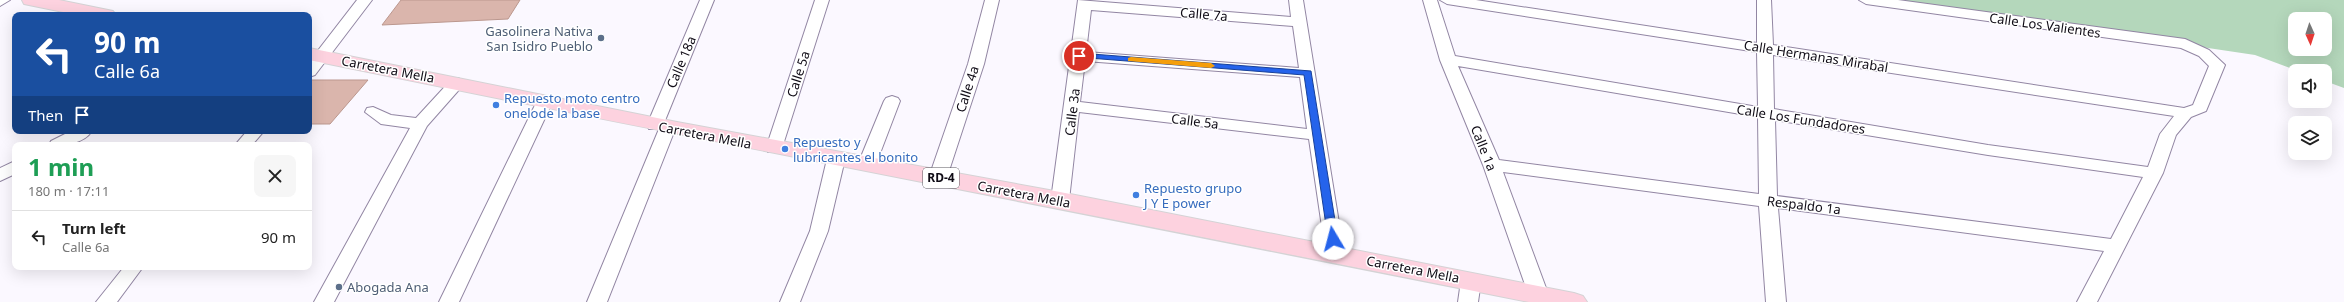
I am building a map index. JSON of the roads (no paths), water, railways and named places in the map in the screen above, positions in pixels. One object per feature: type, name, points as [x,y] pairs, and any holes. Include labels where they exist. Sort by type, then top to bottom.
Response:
[{"type":"main road","points":[[31,0],[91,12]]},
{"type":"main road","name":"Carretera Mella","points":[[314,60],[457,83],[544,103],[661,126],[1060,200],[1335,254],[1470,292],[1539,296],[1574,302]]},
{"type":"street","points":[[314,60],[366,0]]},
{"type":"street","name":"Calle 18a","points":[[597,302],[707,0]]},
{"type":"street","name":"Calle 5a","points":[[774,148],[822,0]]},
{"type":"street","name":"Calle 4a","points":[[938,177],[976,64],[992,0]]},
{"type":"street","points":[[1296,0],[1318,135],[1335,254]]},
{"type":"street","name":"Calle 1a","points":[[1430,0],[1448,60],[1492,165],[1539,296]]},
{"type":"street","name":"Calle Hermanas Mirabal","points":[[1447,0],[2185,113]]},
{"type":"street","points":[[1764,0],[1768,200],[1776,302]]},
{"type":"street","name":"Calle Los Valientes","points":[[1866,0],[2185,44],[2204,53],[2217,65],[2200,108],[2185,113]]},
{"type":"street","name":"Calle 7a","points":[[1084,2],[1300,22]]},
{"type":"street","name":"Calle 3a","points":[[1060,200],[1073,106],[1084,2]]},
{"type":"street","points":[[1079,56],[1308,73]]},
{"type":"street","name":"Calle Los Fundadores","points":[[1448,60],[1988,150],[2154,174]]},
{"type":"street","points":[[324,302],[420,124],[457,83]]},
{"type":"street","points":[[867,164],[892,101]]},
{"type":"street","points":[[449,302],[544,103]]},
{"type":"street","name":"Calle 5a","points":[[1073,106],[1318,135]]},
{"type":"street","points":[[373,112],[387,120],[420,124]]},
{"type":"street","points":[[2087,302],[2154,174],[2168,134],[2185,113]]},
{"type":"street","points":[[63,142],[78,134]]},
{"type":"street","points":[[246,142],[253,134]]},
{"type":"street","points":[[790,302],[819,231],[836,159]]},
{"type":"street","name":"Respaldo 1a","points":[[1492,165],[2116,246]]},
{"type":"street","points":[[0,174],[12,168]]},
{"type":"street","points":[[106,302],[132,270]]},
{"type":"place","name":"Gasolinera Nativa San Isidro Pueblo","points":[[601,38]]},
{"type":"place","name":"Repuesto moto centro onelode la base","points":[[496,105]]},
{"type":"place","name":"Repuesto y lubricantes el bonito","points":[[785,149]]},
{"type":"place","name":"Repuesto grupo J Y E power","points":[[1136,195]]},
{"type":"place","name":"Abogada Ana","points":[[339,287]]}]
